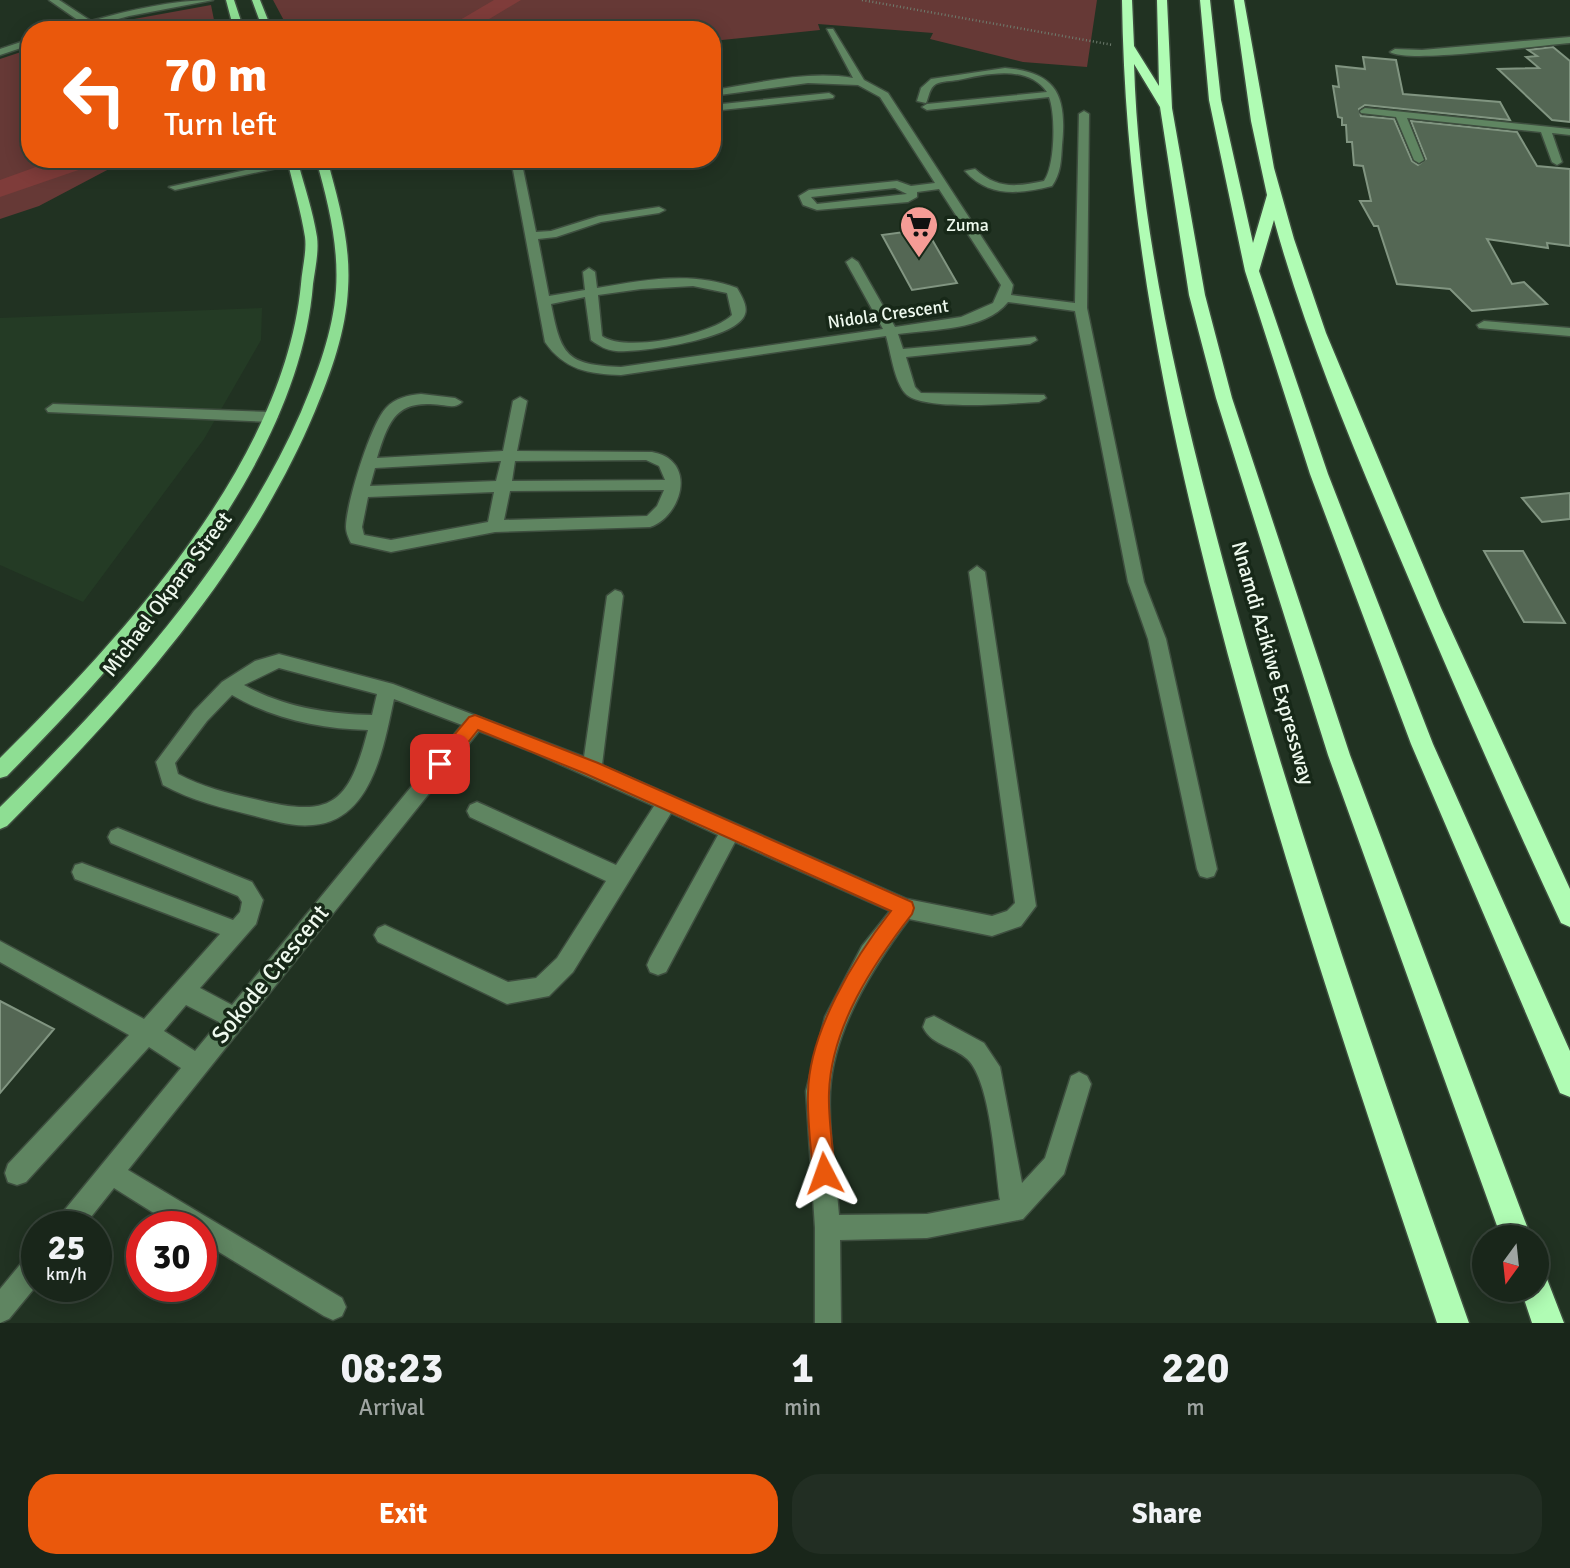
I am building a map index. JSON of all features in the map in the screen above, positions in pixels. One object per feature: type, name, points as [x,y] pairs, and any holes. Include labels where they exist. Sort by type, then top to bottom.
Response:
[{"type":"highway","name":"Nnamdi Azikiwe Expressway","points":[[1127,0],[1134,168],[1151,295],[1191,475],[1264,750],[1385,1126],[1453,1323]]},
{"type":"highway","name":"Nnamdi Azikiwe Expressway","points":[[1162,0],[1166,108],[1197,295],[1224,398],[1339,755],[1510,1225]]},
{"type":"highway","points":[[1205,0],[1215,100],[1252,271],[1319,474],[1422,744],[1570,1083]]},
{"type":"highway","points":[[1240,0],[1252,101],[1274,194],[1313,312],[1375,478],[1494,756],[1570,915]]},
{"type":"highway","points":[[1127,45],[1166,108]]},
{"type":"highway","points":[[1252,271],[1274,194]]},
{"type":"highway","points":[[1529,1302],[1534,1323]]},
{"type":"highway","points":[[1540,1302],[1548,1323]]},
{"type":"main road","points":[[230,0],[236,21]]},
{"type":"main road","points":[[256,0],[264,21]]},
{"type":"main road","name":"Michael Okpara Street","points":[[0,770],[76,691],[157,597],[250,462],[271,417],[306,316],[312,258],[306,207],[295,168]]},
{"type":"main road","name":"Michael Okpara Street","points":[[0,820],[76,742],[185,612],[220,565],[289,455],[323,378],[340,310],[339,218],[324,168]]},
{"type":"street","points":[[53,0],[86,21]]},
{"type":"street","points":[[99,21],[209,0]]},
{"type":"street","points":[[830,31],[860,82]]},
{"type":"street","points":[[1395,52],[1422,53],[1570,40]]},
{"type":"street","points":[[0,52],[21,45]]},
{"type":"street","points":[[971,171],[984,185],[996,189],[1048,184],[1054,175],[1057,104],[1052,94],[1036,74],[1008,70],[934,81],[926,88],[925,104],[1052,94]]},
{"type":"street","points":[[721,92],[809,81],[860,82],[884,95],[1007,285],[1006,298],[1081,308]]},
{"type":"street","points":[[778,86],[785,100]]},
{"type":"street","points":[[721,107],[829,96]]},
{"type":"street","points":[[1364,111],[1570,132]]},
{"type":"street","points":[[1084,114],[1081,308],[1136,582],[1157,639],[1207,869]]},
{"type":"street","points":[[1400,115],[1419,160]]},
{"type":"street","points":[[1545,129],[1557,162]]},
{"type":"street","points":[[174,182],[221,168]]},
{"type":"street","points":[[174,182],[253,168]]},
{"type":"street","name":"Nidola Crescent","points":[[518,168],[552,342],[558,352],[575,365],[592,370],[621,371],[963,321],[996,309],[1006,298]]},
{"type":"street","points":[[174,182],[178,200]]},
{"type":"street","points":[[910,190],[913,195],[908,198],[817,207],[809,205],[805,196],[809,192],[897,184],[910,190],[943,185]]},
{"type":"street","points":[[531,236],[552,234],[599,219],[659,210]]},
{"type":"street","points":[[852,262],[891,331],[909,389],[916,396],[930,399],[1039,398]]},
{"type":"street","points":[[544,301],[592,294],[680,281],[707,281],[733,290],[740,312],[738,319],[710,333],[634,347],[615,347],[596,337],[592,294],[590,272]]},
{"type":"street","points":[[1484,325],[1570,332]]},
{"type":"street","points":[[898,354],[1030,340]]},
{"type":"street","points":[[370,463],[508,456],[647,455],[663,461],[670,471],[670,504],[660,516],[650,521],[495,526],[391,546],[369,544],[357,539],[354,527],[370,463],[389,410],[404,401],[424,398],[455,402]]},
{"type":"street","points":[[495,526],[520,401]]},
{"type":"street","points":[[53,409],[271,417]]},
{"type":"street","points":[[363,492],[503,486],[671,485]]},
{"type":"street","points":[[387,689],[366,771],[345,802],[323,816],[295,817],[191,792],[170,779],[165,762],[197,718],[231,687],[265,664],[279,662],[387,689],[475,722],[592,768],[905,908],[992,926],[1014,919],[1026,906],[977,572]]},
{"type":"street","points":[[592,768],[615,596]]},
{"type":"street","points":[[231,687],[250,699],[279,709],[345,723],[379,723]]},
{"type":"street","name":"Sokode Crescent","points":[[80,1211],[475,722]]},
{"type":"street","points":[[385,935],[506,993],[541,988],[565,965],[667,802]]},
{"type":"street","points":[[477,811],[620,877]]},
{"type":"street","points":[[658,965],[731,830]]},
{"type":"street","points":[[17,1173],[185,992],[248,917],[253,900],[245,889],[118,837]]},
{"type":"street","points":[[82,872],[237,931]]},
{"type":"street","points":[[828,1323],[828,1228],[818,1091],[833,1025],[870,953],[905,908]]},
{"type":"street","points":[[0,951],[147,1033],[197,1065]]},
{"type":"street","points":[[185,992],[234,1018]]},
{"type":"street","points":[[934,1027],[976,1051],[992,1074],[1014,1210]]},
{"type":"street","points":[[828,1228],[927,1226],[1014,1210],[1055,1165],[1079,1084]]},
{"type":"street","points":[[111,1173],[174,1211]]},
{"type":"street","points":[[217,1237],[333,1307]]},
{"type":"street","points":[[0,1310],[21,1284]]},
{"type":"path","points":[[862,0],[1127,45]]},
{"type":"shaded area","points":[[273,0],[1097,0],[1087,67],[1023,62],[930,39],[933,33],[818,24],[820,30],[721,40],[721,21],[284,21]]},
{"type":"shaded area","points":[[211,5],[214,21],[123,21]]},
{"type":"shaded area","points":[[21,52],[21,168],[111,168],[39,206],[0,219],[0,59]]},
{"type":"shaded area","points":[[262,308],[261,340],[204,439],[83,602],[0,565],[0,318]]},
{"type":"building","points":[[1553,47],[1570,61],[1570,122],[1552,120],[1498,69],[1539,68],[1526,57],[1537,56],[1528,50]]},
{"type":"building","points":[[1363,57],[1396,60],[1403,94],[1500,102],[1510,120],[1365,105],[1359,109],[1361,116],[1394,119],[1412,161],[1418,165],[1426,159],[1411,121],[1517,132],[1537,166],[1570,169],[1570,246],[1547,243],[1548,248],[1487,239],[1512,284],[1524,282],[1547,304],[1472,311],[1450,289],[1397,284],[1378,226],[1374,226],[1360,201],[1371,201],[1363,166],[1354,165],[1352,142],[1347,142],[1346,125],[1342,125],[1342,118],[1338,117],[1333,86],[1339,87],[1336,66],[1365,69]]},
{"type":"building","name":"Zuma","points":[[926,229],[957,283],[912,290],[882,235]]},
{"type":"building","points":[[1570,493],[1570,519],[1542,522],[1522,498]]},
{"type":"building","points":[[1484,551],[1523,551],[1565,623],[1524,622]]},
{"type":"building","points":[[0,1001],[54,1029],[0,1093]]},
{"type":"waterway","points":[[471,21],[510,0]]},
{"type":"waterway","points":[[0,189],[59,168]]},
{"type":"place","name":"Zuma","points":[[919,259]]},
{"type":"route","points":[[440,764],[475,722],[592,768],[905,908],[870,953],[833,1025],[818,1091],[824,1173]]}]
